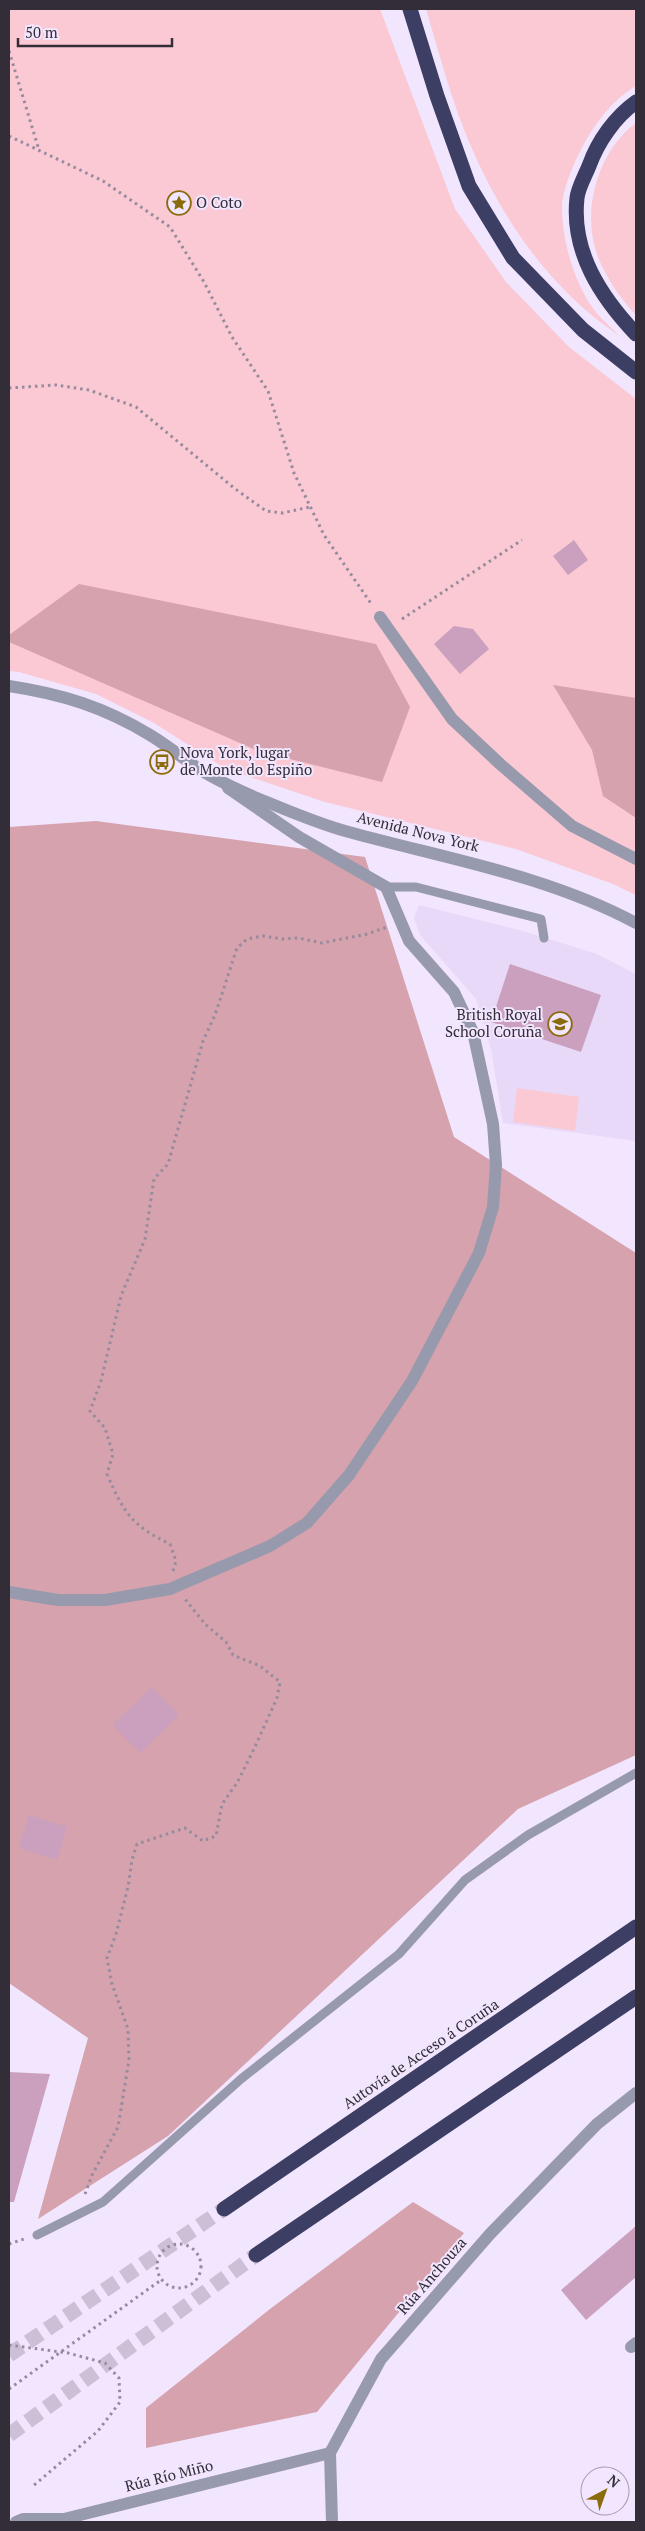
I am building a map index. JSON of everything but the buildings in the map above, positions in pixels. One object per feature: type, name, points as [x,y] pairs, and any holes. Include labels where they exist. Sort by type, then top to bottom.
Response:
[{"type":"highway","points":[[410,9],[468,186],[513,258],[583,330],[636,372]]},
{"type":"highway","points":[[636,102],[627,109],[596,145],[577,197],[578,236],[590,273],[611,308],[636,334]]},
{"type":"highway","name":"Autovía de Acceso á Coruña","points":[[224,2209],[636,1927]]},
{"type":"highway","points":[[256,2255],[636,1997]]},
{"type":"street","points":[[380,617],[452,719],[500,764],[572,826],[636,859]]},
{"type":"street","name":"Avenida Nova York","points":[[9,686],[53,693],[103,710],[151,735],[299,838],[386,887]]},
{"type":"street","name":"Avenida Nova York","points":[[195,766],[255,797],[347,832],[499,869],[548,884],[605,906],[636,923]]},
{"type":"street","points":[[9,1592],[58,1600],[105,1600],[170,1589],[270,1546],[307,1523],[349,1476],[387,1422],[412,1381],[479,1253],[493,1207],[496,1165],[492,1124],[473,1032],[454,992],[409,941],[399,922],[386,887]]},
{"type":"street","name":"Rúa Anchouza","points":[[332,2522],[330,2453],[381,2358],[490,2234],[597,2124],[636,2093]]},
{"type":"street","name":"Rúa Río Miño","points":[[16,2522],[23,2518],[64,2519],[330,2453]]},
{"type":"lane","points":[[386,887],[416,887],[541,919],[544,938]]},
{"type":"lane","points":[[37,2234],[103,2202],[241,2079],[399,1954],[465,1880],[528,1835],[636,1773]]},
{"type":"path","points":[[9,51],[39,150]]},
{"type":"path","points":[[9,136],[103,181],[170,226],[204,282],[232,337],[268,391],[294,473],[324,535],[380,617]]},
{"type":"path","points":[[9,388],[56,385],[89,390],[136,407],[234,488],[266,511],[282,513],[310,506]]},
{"type":"path","points":[[388,628],[522,540]]},
{"type":"path","points":[[82,2212],[83,2201],[92,2175],[118,2128],[130,2060],[128,2029],[112,1984],[107,1958],[116,1934],[137,1844],[185,1828],[203,1841],[216,1836],[222,1804],[237,1782],[253,1751],[277,1698],[280,1682],[260,1666],[233,1655],[226,1642],[205,1624],[190,1602],[170,1589],[171,1575],[176,1561],[170,1544],[144,1531],[128,1515],[107,1474],[113,1454],[105,1428],[90,1412],[101,1381],[121,1296],[145,1239],[154,1179],[168,1164],[203,1041],[215,1015],[237,948],[247,939],[263,936],[282,939],[298,938],[322,943],[367,934],[399,922]]},
{"type":"path","points":[[173,2245],[185,2245],[199,2256],[201,2271],[194,2283],[181,2289],[166,2285],[161,2280],[157,2266],[160,2254],[166,2248],[173,2245]]},
{"type":"path","points":[[9,2389],[161,2280]]},
{"type":"path","points":[[9,2345],[68,2353],[105,2363],[119,2378],[120,2402],[98,2431],[33,2486]]},
{"type":"shaded area","points":[[9,9],[380,9],[455,209],[506,282],[569,347],[636,399],[636,895],[613,884],[516,849],[325,802],[226,769],[154,723],[96,694],[19,672],[9,671]]},
{"type":"shaded area","points":[[426,9],[636,9],[636,86],[614,103],[590,134],[570,173],[562,206],[566,246],[579,284],[595,311],[618,335],[568,294],[546,270],[526,245],[492,191],[459,117]]},
{"type":"shaded area","points":[[636,123],[636,315],[618,293],[603,268],[596,250],[591,210],[594,190],[610,152],[621,136]]},
{"type":"shaded area","points":[[79,584],[376,644],[410,707],[382,782],[258,751],[9,642],[9,635]]},
{"type":"shaded area","points":[[553,685],[636,698],[636,818],[603,796],[592,750]]},
{"type":"shaded area","points":[[96,821],[365,857],[454,1137],[636,1253],[636,1755],[518,1809],[168,2136],[38,2219],[88,2038],[9,1983],[9,827]]},
{"type":"shaded area","name":"British Royal School Coruña","points":[[419,905],[523,931],[597,954],[636,974],[636,1141],[503,1123],[491,1049],[476,999],[420,935],[414,918]]},
{"type":"shaded area","points":[[517,1088],[579,1097],[575,1131],[513,1122]]},
{"type":"shaded area","points":[[413,2202],[464,2233],[317,2412],[146,2448],[146,2408],[270,2309]]},
{"type":"tunnel","points":[[9,2355],[224,2209]]},
{"type":"tunnel","points":[[9,2435],[256,2255]]},
{"type":"place","name":"O Coto","points":[[179,203]]},
{"type":"place","name":"Nova York, lugar de Monte do Espiño","points":[[162,762]]},
{"type":"place","name":"British Royal School Coruña","points":[[560,1024]]}]
